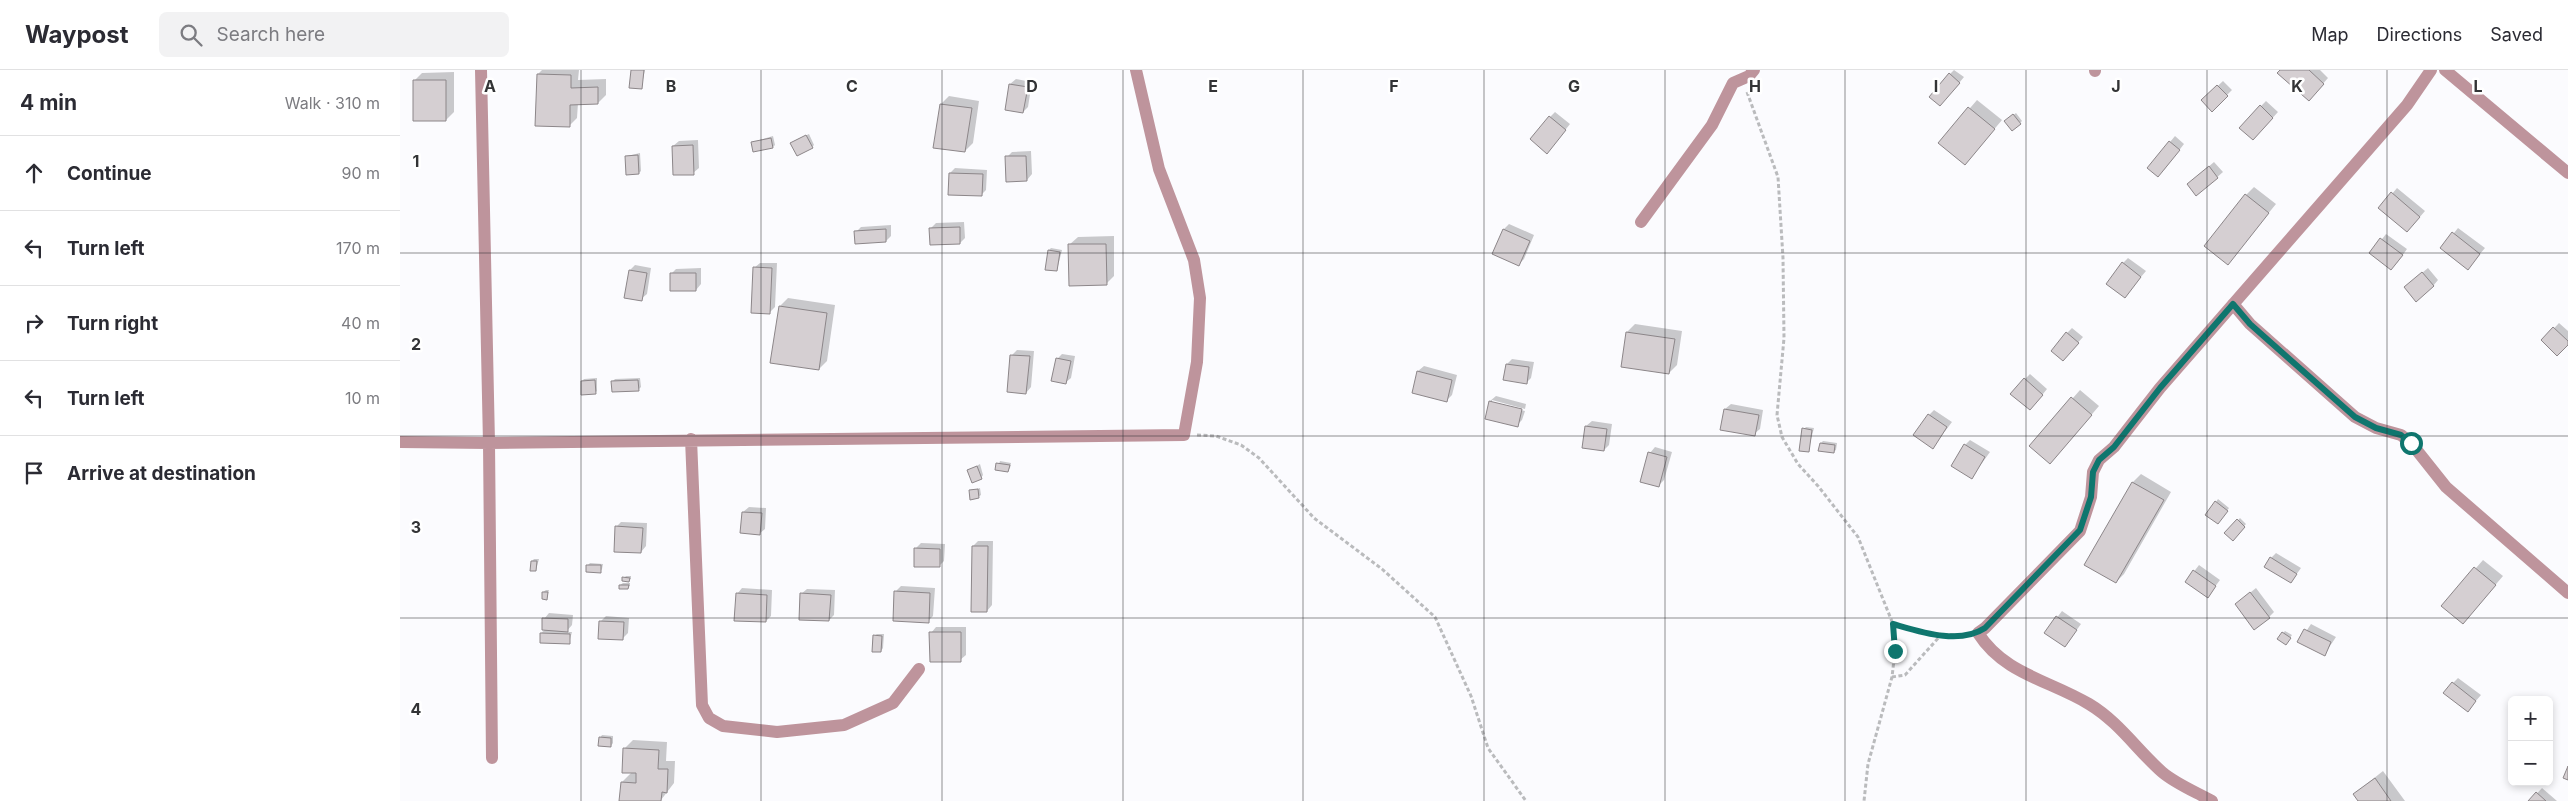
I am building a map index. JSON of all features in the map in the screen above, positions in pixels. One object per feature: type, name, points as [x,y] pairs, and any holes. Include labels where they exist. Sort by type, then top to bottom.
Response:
[{"type":"street","points":[[481,70],[489,443],[492,758]]},
{"type":"street","points":[[400,442],[489,443],[691,439],[1038,438],[1184,435],[1197,362],[1198,288],[1194,260],[1158,169],[1136,70]]},
{"type":"street","points":[[2212,801],[2163,772],[2121,728],[2090,704],[2011,666],[1996,656],[1978,633],[2080,530],[2091,497],[2093,472],[2099,460],[2114,447],[2160,388],[2407,106],[2431,70]]},
{"type":"street","points":[[2445,70],[2568,172]]},
{"type":"street","points":[[1641,222],[1712,125],[1733,83],[1751,73]]},
{"type":"street","points":[[2233,304],[2250,324],[2355,417],[2376,428],[2401,435],[2411,443],[2446,487],[2568,593]]},
{"type":"street","points":[[691,439],[702,705],[709,718],[723,726],[777,732],[844,725],[894,703],[919,669]]},
{"type":"path","points":[[1751,73],[1746,88],[1778,177],[1781,204],[1784,338],[1777,415],[1782,437],[1798,464],[1858,537],[1893,624],[1895,651],[1892,677],[1868,764],[1864,801]]},
{"type":"path","points":[[1184,435],[1216,436],[1247,449],[1259,458],[1314,518],[1382,569],[1435,617],[1471,696],[1488,748],[1526,801]]},
{"type":"path","points":[[1893,624],[1930,634],[1969,636],[1978,633]]},
{"type":"path","points":[[1892,677],[1905,675],[1941,635]]},
{"type":"building","points":[[631,70],[644,70],[642,89],[629,88]]},
{"type":"building","points":[[2280,70],[2309,70],[2324,84],[2309,101],[2277,73]]},
{"type":"building","points":[[1949,73],[1960,83],[1940,106],[1929,97]]},
{"type":"building","points":[[537,74],[571,75],[571,88],[598,87],[598,104],[570,105],[570,127],[535,126]]},
{"type":"building","points":[[413,80],[446,80],[446,121],[413,121]]},
{"type":"building","points":[[1009,84],[1028,87],[1023,113],[1005,110]]},
{"type":"building","points":[[2217,85],[2228,96],[2212,112],[2201,100]]},
{"type":"building","points":[[940,104],[972,108],[965,152],[933,148]]},
{"type":"building","points":[[2260,105],[2273,118],[2253,140],[2239,128]]},
{"type":"building","points":[[1968,107],[1995,129],[1965,165],[1938,143]]},
{"type":"building","points":[[2013,114],[2021,124],[2012,131],[2004,121]]},
{"type":"building","points":[[1549,116],[1566,130],[1547,154],[1530,139]]},
{"type":"building","points":[[806,135],[813,148],[797,156],[790,143]]},
{"type":"building","points":[[771,138],[773,148],[753,152],[751,142]]},
{"type":"building","points":[[2169,141],[2180,150],[2158,177],[2147,168]]},
{"type":"building","points":[[693,145],[694,175],[673,175],[672,146]]},
{"type":"building","points":[[638,155],[639,174],[626,175],[625,156]]},
{"type":"building","points":[[1005,156],[1026,156],[1027,181],[1006,182]]},
{"type":"building","points":[[2209,166],[2218,178],[2196,196],[2187,184]]},
{"type":"building","points":[[949,173],[983,174],[982,196],[948,195]]},
{"type":"building","points":[[2391,192],[2420,217],[2407,232],[2378,208]]},
{"type":"building","points":[[2245,194],[2269,213],[2228,265],[2204,246]]},
{"type":"building","points":[[960,227],[960,244],[930,245],[929,228]]},
{"type":"building","points":[[886,229],[886,242],[855,244],[854,231]]},
{"type":"building","points":[[1503,229],[1530,241],[1519,266],[1492,254]]},
{"type":"building","points":[[2452,232],[2480,254],[2468,270],[2440,248]]},
{"type":"building","points":[[2380,238],[2403,255],[2391,270],[2369,253]]},
{"type":"building","points":[[1068,244],[1106,244],[1107,285],[1069,286]]},
{"type":"building","points":[[1048,250],[1060,252],[1057,271],[1045,270]]},
{"type":"building","points":[[2122,262],[2141,277],[2125,298],[2106,284]]},
{"type":"building","points":[[753,267],[772,268],[770,314],[751,313]]},
{"type":"building","points":[[629,270],[647,273],[642,301],[624,298]]},
{"type":"building","points":[[2422,272],[2434,286],[2416,302],[2404,287]]},
{"type":"building","points":[[670,273],[696,273],[696,291],[670,291]]},
{"type":"building","points":[[779,306],[827,313],[819,370],[770,363]]},
{"type":"building","points":[[2553,327],[2568,341],[2568,345],[2557,356],[2541,340]]},
{"type":"building","points":[[1626,332],[1675,339],[1669,374],[1621,367]]},
{"type":"building","points":[[2066,332],[2079,343],[2063,361],[2051,351]]},
{"type":"building","points":[[1010,355],[1030,356],[1026,394],[1007,392]]},
{"type":"building","points":[[1056,358],[1071,361],[1066,384],[1051,381]]},
{"type":"building","points":[[1506,364],[1529,367],[1527,384],[1503,380]]},
{"type":"building","points":[[1417,371],[1452,380],[1447,402],[1412,393]]},
{"type":"building","points":[[2024,378],[2043,395],[2030,410],[2010,394]]},
{"type":"building","points":[[595,380],[596,394],[581,395],[581,381]]},
{"type":"building","points":[[638,380],[639,391],[612,392],[611,381]]},
{"type":"building","points":[[2071,397],[2092,415],[2050,464],[2029,446]]},
{"type":"building","points":[[1489,401],[1522,409],[1518,427],[1485,419]]},
{"type":"building","points":[[1724,409],[1759,415],[1755,436],[1720,430]]},
{"type":"building","points":[[1928,414],[1947,427],[1933,449],[1913,435]]},
{"type":"building","points":[[1585,426],[1607,429],[1604,451],[1582,448]]},
{"type":"building","points":[[1802,428],[1812,430],[1809,452],[1799,451]]},
{"type":"building","points":[[1820,443],[1835,445],[1834,453],[1818,451]]},
{"type":"building","points":[[1964,444],[1985,457],[1972,479],[1951,466]]},
{"type":"building","points":[[1648,452],[1667,457],[1659,487],[1640,482]]},
{"type":"building","points":[[996,463],[1010,465],[1008,472],[995,470]]},
{"type":"building","points":[[977,466],[982,479],[972,483],[967,470]]},
{"type":"building","points":[[2132,482],[2164,500],[2116,583],[2084,565]]},
{"type":"building","points":[[978,489],[979,498],[970,500],[969,490]]},
{"type":"building","points":[[2215,501],[2228,511],[2218,524],[2205,515]]},
{"type":"building","points":[[742,512],[762,513],[760,535],[740,533]]},
{"type":"building","points":[[2237,519],[2245,527],[2233,541],[2224,533]]},
{"type":"building","points":[[615,526],[643,528],[641,553],[614,552]]},
{"type":"building","points":[[972,546],[988,546],[987,612],[971,612]]},
{"type":"building","points":[[914,548],[940,549],[940,567],[914,567]]},
{"type":"building","points":[[2270,557],[2297,574],[2291,583],[2264,567]]},
{"type":"building","points":[[531,561],[537,561],[536,571],[530,571]]},
{"type":"building","points":[[586,565],[601,565],[601,573],[586,572]]},
{"type":"building","points":[[2474,567],[2496,585],[2463,624],[2441,606]]},
{"type":"building","points":[[2193,570],[2216,586],[2208,598],[2185,582]]},
{"type":"building","points":[[622,577],[630,578],[629,582],[622,581]]},
{"type":"building","points":[[619,585],[629,585],[628,589],[619,589]]},
{"type":"building","points":[[894,591],[930,593],[929,623],[893,621]]},
{"type":"building","points":[[542,592],[548,592],[547,600],[542,599]]},
{"type":"building","points":[[2250,592],[2270,618],[2254,630],[2235,604]]},
{"type":"building","points":[[736,593],[767,595],[766,622],[734,621]]},
{"type":"building","points":[[800,593],[831,595],[829,621],[799,620]]},
{"type":"building","points":[[2056,616],[2077,630],[2065,647],[2044,633]]},
{"type":"building","points":[[542,618],[568,619],[568,632],[542,630]]},
{"type":"building","points":[[599,621],[624,622],[623,640],[598,639]]},
{"type":"building","points":[[2304,629],[2331,642],[2325,656],[2297,642]]},
{"type":"building","points":[[929,632],[961,632],[961,662],[930,662]]},
{"type":"building","points":[[2282,632],[2291,638],[2286,645],[2277,639]]},
{"type":"building","points":[[540,633],[570,634],[570,644],[540,643]]},
{"type":"building","points":[[873,635],[882,636],[881,652],[872,652]]},
{"type":"building","points":[[2452,682],[2476,701],[2468,712],[2443,693]]},
{"type":"building","points":[[599,737],[611,738],[611,747],[598,746]]},
{"type":"building","points":[[623,748],[659,750],[658,769],[668,769],[667,793],[662,792],[661,801],[619,801],[621,782],[636,783],[636,773],[622,773]]},
{"type":"building","points":[[2568,766],[2568,780],[2563,778]]},
{"type":"building","points":[[2375,778],[2391,801],[2358,801],[2353,794]]},
{"type":"building","points":[[2536,792],[2546,801],[2528,801]]},
{"type":"route","points":[[1895,651],[1893,624],[1930,634],[1969,636],[1985,628],[2080,530],[2091,497],[2093,472],[2099,460],[2114,447],[2160,388],[2233,304],[2250,324],[2355,417],[2376,428],[2401,435],[2411,443]]}]
